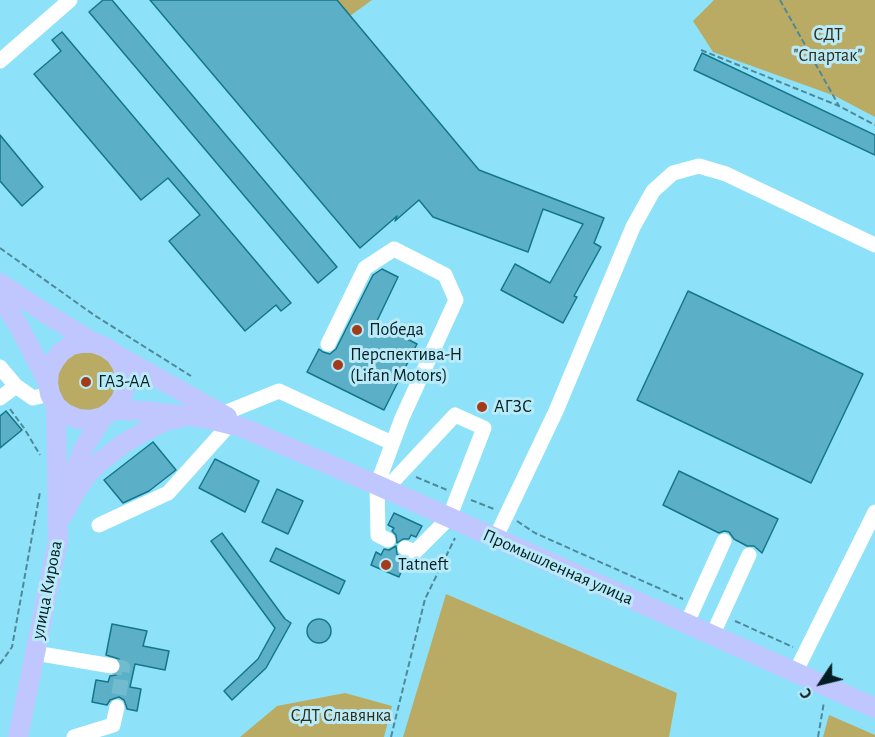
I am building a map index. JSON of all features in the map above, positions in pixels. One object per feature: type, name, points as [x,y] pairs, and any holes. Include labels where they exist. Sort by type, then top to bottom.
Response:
[{"type":"main road","points":[[0,283],[94,343],[105,347],[231,422]]},
{"type":"main road","name":"улица Кирова","points":[[0,296],[20,328],[51,394],[58,540],[18,737]]},
{"type":"main road","points":[[94,343],[82,342],[71,345],[54,360],[49,371],[51,394],[66,414],[78,419],[91,420],[108,413],[144,411],[231,422]]},
{"type":"main road","points":[[58,540],[72,481],[82,451],[108,413],[121,400],[125,388],[122,364],[115,354]]},
{"type":"main road","points":[[64,514],[88,474],[124,443],[168,420],[188,417]]},
{"type":"main road","name":"Промышленная улица","points":[[231,422],[875,708]]},
{"type":"street","points":[[0,61],[70,0]]},
{"type":"street","points":[[495,539],[556,411],[633,228],[653,191],[673,173],[699,166],[726,174],[875,245]]},
{"type":"street","points":[[328,344],[364,268],[394,249],[445,275],[456,300],[402,418],[392,444],[381,487],[378,535],[388,540]]},
{"type":"street","points":[[0,368],[16,386],[33,398],[51,394]]},
{"type":"street","points":[[0,398],[16,386]]},
{"type":"street","points":[[99,525],[168,493],[231,422],[279,391],[392,444]]},
{"type":"street","points":[[381,487],[455,415],[484,428],[456,521],[415,552],[405,548]]},
{"type":"street","points":[[795,673],[875,512]]},
{"type":"street","points":[[686,625],[724,542]]},
{"type":"street","points":[[712,636],[749,555]]},
{"type":"street","points":[[35,653],[112,666]]},
{"type":"street","points":[[75,737],[113,724],[117,707]]},
{"type":"path","points":[[780,0],[839,106]]},
{"type":"path","points":[[701,50],[839,106],[875,125]]},
{"type":"path","points":[[0,248],[94,315],[194,378]]},
{"type":"path","points":[[0,398],[24,428],[43,461]]},
{"type":"path","points":[[414,476],[449,491]]},
{"type":"path","points":[[0,664],[12,646],[40,489]]},
{"type":"path","points":[[469,498],[507,514],[535,533],[696,604]]},
{"type":"path","points":[[391,737],[425,599],[456,521]]},
{"type":"path","points":[[721,615],[806,652]]},
{"type":"path","points":[[818,737],[827,687]]},
{"type":"green space","points":[[337,0],[372,0],[350,16]]},
{"type":"green space","name":"СДТ \"Спартак\"","points":[[714,0],[875,0],[875,117],[835,96],[713,52],[693,21]]},
{"type":"green space","points":[[87,351],[108,360],[117,381],[108,402],[87,411],[66,402],[57,381],[66,360]]},
{"type":"green space","points":[[446,594],[677,693],[669,737],[403,737]]},
{"type":"green space","name":"СДТ Славянка","points":[[345,693],[392,706],[384,737],[240,737],[277,706]]},
{"type":"green space","points":[[829,715],[875,735],[875,737],[823,737]]},
{"type":"building","points":[[103,0],[112,0],[337,267],[318,283],[89,12]]},
{"type":"building","points":[[150,0],[337,0],[479,170],[604,218],[594,243],[601,247],[574,296],[577,297],[563,323],[501,290],[515,264],[550,283],[583,224],[543,209],[528,252],[433,217],[419,200],[360,248]]},
{"type":"building","points":[[62,32],[291,303],[281,311],[276,305],[245,331],[169,241],[200,215],[168,178],[141,200],[34,74],[61,51],[52,40]]},
{"type":"building","points":[[702,53],[875,135],[875,155],[694,70]]},
{"type":"building","points":[[0,135],[43,187],[22,206],[0,181]]},
{"type":"building","points":[[382,269],[398,277],[376,323],[417,344],[384,410],[307,372],[319,349],[330,354],[336,349],[373,275]]},
{"type":"building","points":[[688,291],[863,374],[811,483],[637,400]]},
{"type":"building","points":[[6,411],[22,430],[0,448],[0,416]]},
{"type":"building","points":[[153,442],[176,470],[149,491],[123,503],[104,480]]},
{"type":"building","points":[[215,459],[259,481],[245,512],[199,488]]},
{"type":"building","points":[[679,471],[778,519],[762,553],[754,546],[747,546],[734,539],[729,532],[719,533],[663,505]]},
{"type":"building","points":[[277,489],[303,501],[288,534],[262,522]]},
{"type":"building","points":[[394,513],[422,526],[416,537],[411,535],[409,539],[403,539],[397,543],[396,535],[392,531],[394,528],[388,525]]},
{"type":"building","points":[[222,533],[285,619],[291,623],[266,668],[232,700],[224,691],[258,659],[275,628],[211,541]]},
{"type":"building","points":[[396,546],[397,554],[401,557],[399,563],[404,565],[399,577],[371,565],[376,552],[381,555],[384,549],[389,550]]},
{"type":"building","points":[[276,548],[345,581],[339,594],[270,561]]},
{"type":"building","points":[[319,619],[328,622],[331,631],[328,640],[319,643],[310,640],[307,631],[310,622]]},
{"type":"building","points":[[112,624],[147,631],[143,646],[169,651],[165,670],[135,664],[130,687],[141,689],[137,711],[127,709],[124,700],[119,697],[110,700],[107,705],[92,702],[96,680],[108,682],[110,676],[116,675],[121,668],[119,659],[106,655]]},
{"type":"tunnel","points":[[112,666],[123,668],[117,707]]},
{"type":"place","name":"Победа","points":[[357,330]]},
{"type":"place","name":"Перспектива-Н (Lifan Motors)","points":[[338,365]]},
{"type":"place","name":"ГАЗ-АА","points":[[86,382]]},
{"type":"place","name":"АГЗС","points":[[482,407]]},
{"type":"place","name":"Tatneft","points":[[386,565]]}]
